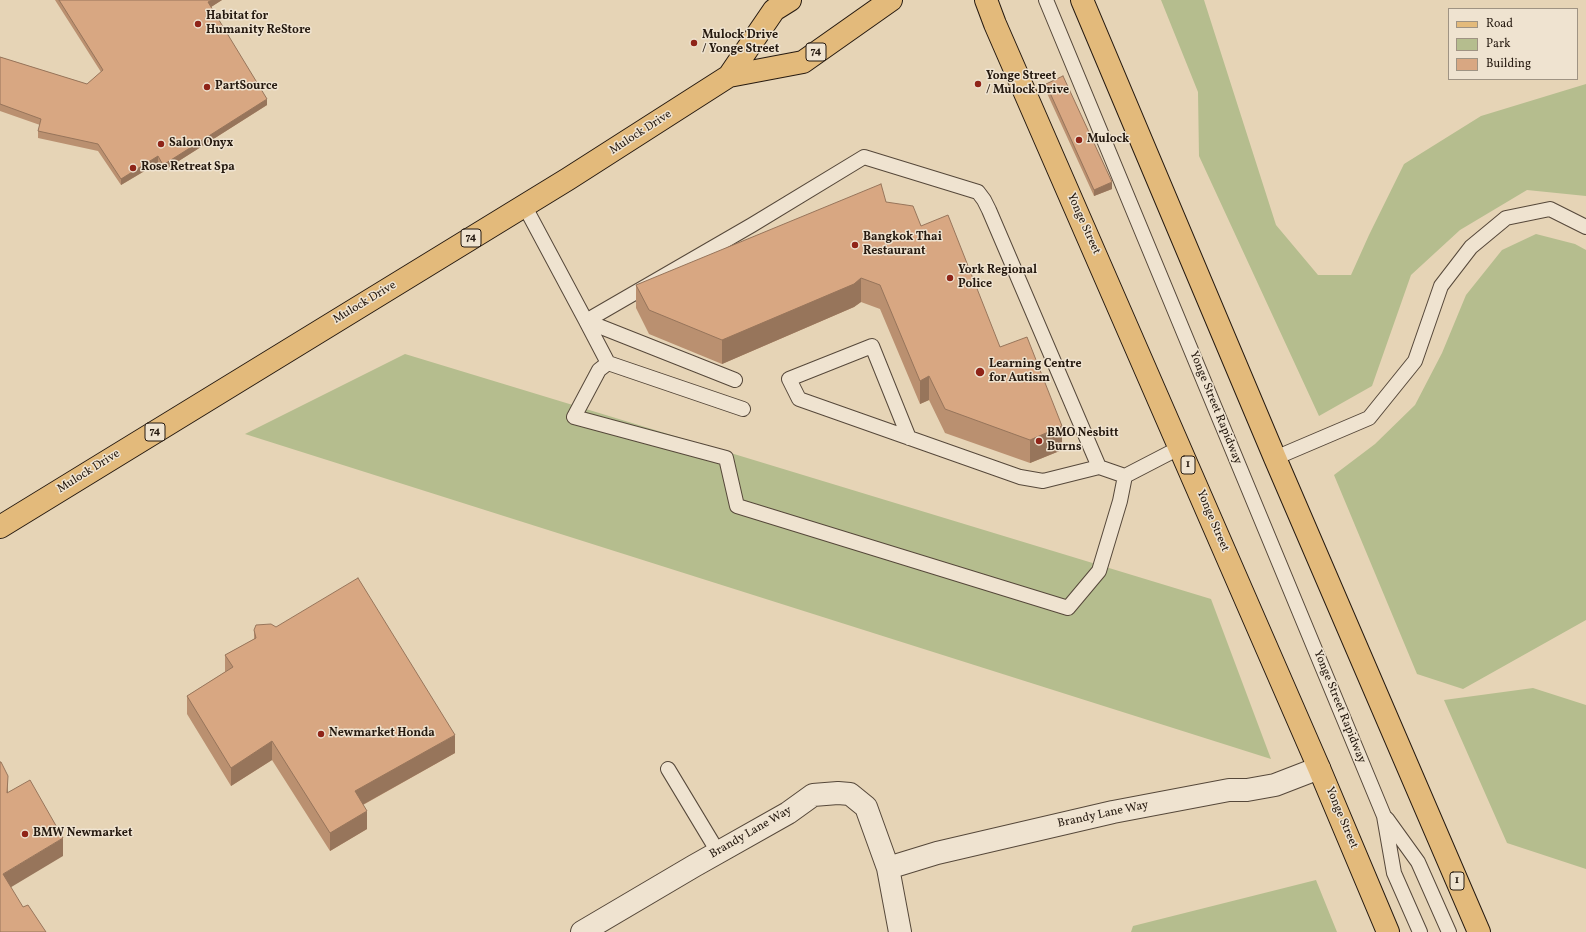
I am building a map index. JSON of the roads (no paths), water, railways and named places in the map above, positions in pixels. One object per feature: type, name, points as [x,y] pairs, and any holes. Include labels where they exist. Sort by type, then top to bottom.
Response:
[{"type":"main road","name":"Mulock Drive","points":[[729,76],[774,10],[790,0]]},
{"type":"main road","name":"Mulock Drive","points":[[0,526],[632,139],[729,76],[803,62],[891,0]]},
{"type":"main road","name":"Yonge Street","points":[[986,0],[995,24],[1181,447],[1388,932]]},
{"type":"main road","name":"1","points":[[1082,0],[1275,458],[1479,932]]},
{"type":"street","name":"Brandy Lane Way","points":[[888,868],[937,853],[1112,812],[1229,790],[1247,790],[1275,784],[1319,768]]},
{"type":"street","name":"Brandy Lane Way","points":[[582,932],[718,852],[788,813],[813,795],[838,793],[850,794],[866,807],[888,868],[900,932]]},
{"type":"lane","name":"Yonge Street Rapidway","points":[[1046,0],[1384,816],[1394,873],[1420,932]]},
{"type":"lane","points":[[586,321],[864,157],[978,192],[984,200],[1099,467]]},
{"type":"lane","points":[[524,205],[608,363],[743,409]]},
{"type":"lane","points":[[1275,458],[1369,418],[1415,361],[1441,286],[1471,247],[1506,218],[1550,210],[1586,227]]},
{"type":"lane","points":[[586,321],[735,380]]},
{"type":"lane","points":[[909,438],[872,346],[789,379],[798,399],[909,438],[1020,477],[1043,481],[1099,467],[1125,476],[1181,447]]},
{"type":"lane","points":[[608,363],[599,370],[574,417],[726,458],[737,506],[1068,608],[1099,571],[1120,500],[1125,476]]},
{"type":"lane","points":[[668,768],[718,852]]},
{"type":"lane","name":"Yonge Street Rapidway","points":[[1384,816],[1418,862],[1449,932]]},
{"type":"place","name":"Habitat for Humanity ReStore","points":[[198,24]]},
{"type":"place","name":"Mulock Drive / Yonge Street","points":[[694,43]]},
{"type":"place","name":"Yonge Street / Mulock Drive","points":[[978,84]]},
{"type":"place","name":"PartSource","points":[[207,87]]},
{"type":"place","name":"Mulock","points":[[1079,140]]},
{"type":"place","name":"Salon Onyx","points":[[161,144]]},
{"type":"place","name":"Rose Retreat Spa","points":[[133,168]]},
{"type":"place","name":"Bangkok Thai Restaurant","points":[[855,245]]},
{"type":"place","name":"York Regional Police","points":[[950,278]]},
{"type":"place","name":"Learning Centre for Autism","points":[[980,372]]},
{"type":"place","name":"BMO Nesbitt Burns","points":[[1039,441]]},
{"type":"place","name":"Newmarket Honda","points":[[321,734]]},
{"type":"place","name":"BMW Newmarket","points":[[25,834]]}]
